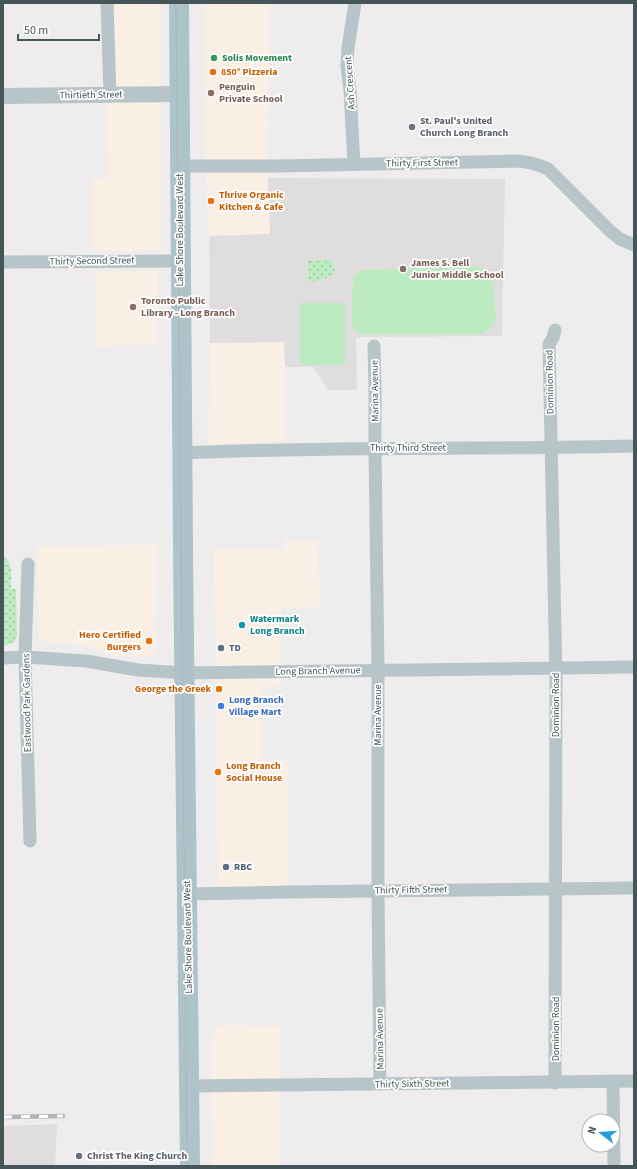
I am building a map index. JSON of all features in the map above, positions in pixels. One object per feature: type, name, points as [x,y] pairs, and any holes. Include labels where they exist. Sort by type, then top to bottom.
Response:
[{"type":"main road","name":"Lake Shore Boulevard West","points":[[179,3],[183,553],[171,576],[172,656],[197,686],[198,769],[186,804],[190,1166]]},
{"type":"main road","name":"Lake Shore Boulevard West","points":[[177,1166],[177,1100],[189,1077]]},
{"type":"street","points":[[107,3],[110,95]]},
{"type":"street","name":"Ash Crescent","points":[[354,164],[347,66],[348,48],[355,3]]},
{"type":"street","name":"Thirtieth Street","points":[[3,96],[179,94]]},
{"type":"street","name":"Thirty First Street","points":[[180,166],[518,161],[539,165],[548,169],[610,232],[620,239],[634,245]]},
{"type":"street","name":"Thirty Second Street","points":[[3,262],[180,261]]},
{"type":"street","name":"Dominion Road","points":[[555,330],[553,338],[549,344],[556,668],[555,1083]]},
{"type":"street","name":"Marina Avenue","points":[[374,346],[376,389],[375,448],[378,670],[380,1084]]},
{"type":"street","name":"Thirty Third Street","points":[[182,453],[375,448],[551,448],[634,446]]},
{"type":"street","name":"Eastwood Park Gardens","points":[[28,564],[25,657],[30,841]]},
{"type":"street","name":"Long Branch Avenue","points":[[3,658],[25,657],[86,660],[138,670],[185,673],[634,667]]},
{"type":"street","name":"Thirty Fifth Street","points":[[188,894],[634,888]]},
{"type":"street","name":"Thirty Sixth Street","points":[[189,1077],[380,1084],[634,1081]]},
{"type":"street","points":[[613,1082],[614,1166]]},
{"type":"shaded area","points":[[106,3],[159,3],[160,250],[92,251],[92,179],[108,178]]},
{"type":"shaded area","points":[[205,3],[269,3],[268,178],[270,234],[209,236],[205,150]]},
{"type":"shaded area","name":"James S. Bell Junior Middle School","points":[[268,178],[505,179],[502,336],[356,337],[357,390],[328,390],[313,367],[285,367],[284,342],[210,343],[209,236],[270,234]]},
{"type":"shaded area","points":[[158,271],[157,344],[96,346],[95,272]]},
{"type":"shaded area","points":[[285,342],[285,441],[209,444],[210,343]]},
{"type":"shaded area","points":[[284,540],[317,540],[320,607],[281,608],[281,686],[262,687],[260,759],[289,760],[288,893],[218,893],[214,549],[285,550]]},
{"type":"shaded area","points":[[157,545],[156,648],[152,657],[115,656],[88,646],[39,640],[36,546]]},
{"type":"shaded area","points":[[220,1025],[279,1026],[279,1166],[212,1166],[211,1037]]},
{"type":"shaded area","points":[[57,1124],[55,1166],[3,1166],[3,1126]]},
{"type":"green space","points":[[329,259],[333,262],[335,267],[332,276],[314,282],[309,281],[307,266],[308,261]]},
{"type":"green space","points":[[478,266],[485,269],[492,275],[496,318],[491,328],[481,334],[363,334],[356,332],[352,325],[353,281],[356,274],[363,270]]},
{"type":"green space","points":[[300,303],[345,303],[345,365],[300,365]]},
{"type":"green space","points":[[3,556],[7,559],[10,566],[11,589],[16,589],[17,636],[13,643],[3,646]]},
{"type":"tram line","points":[[176,3],[187,1166]]},
{"type":"railway","points":[[3,1117],[63,1116]]},
{"type":"place","name":"Solis Movement","points":[[214,58]]},
{"type":"place","name":"850° Pizzeria","points":[[213,72]]},
{"type":"place","name":"Penguin Private School","points":[[211,93]]},
{"type":"place","name":"St. Paul's United Church Long Branch","points":[[412,127]]},
{"type":"place","name":"Thrive Organic Kitchen & Cafe","points":[[211,201]]},
{"type":"place","name":"James S. Bell Junior Middle School","points":[[403,269]]},
{"type":"place","name":"Toronto Public Library - Long Branch","points":[[133,307]]},
{"type":"place","name":"Watermark Long Branch","points":[[242,625]]},
{"type":"place","name":"Hero Certified Burgers","points":[[149,641]]},
{"type":"place","name":"TD","points":[[221,648]]},
{"type":"place","name":"George the Greek","points":[[219,689]]},
{"type":"place","name":"Long Branch Village Mart","points":[[221,706]]},
{"type":"place","name":"Long Branch Social House","points":[[218,772]]},
{"type":"place","name":"RBC","points":[[226,867]]},
{"type":"place","name":"Christ The King Church","points":[[79,1156]]}]
